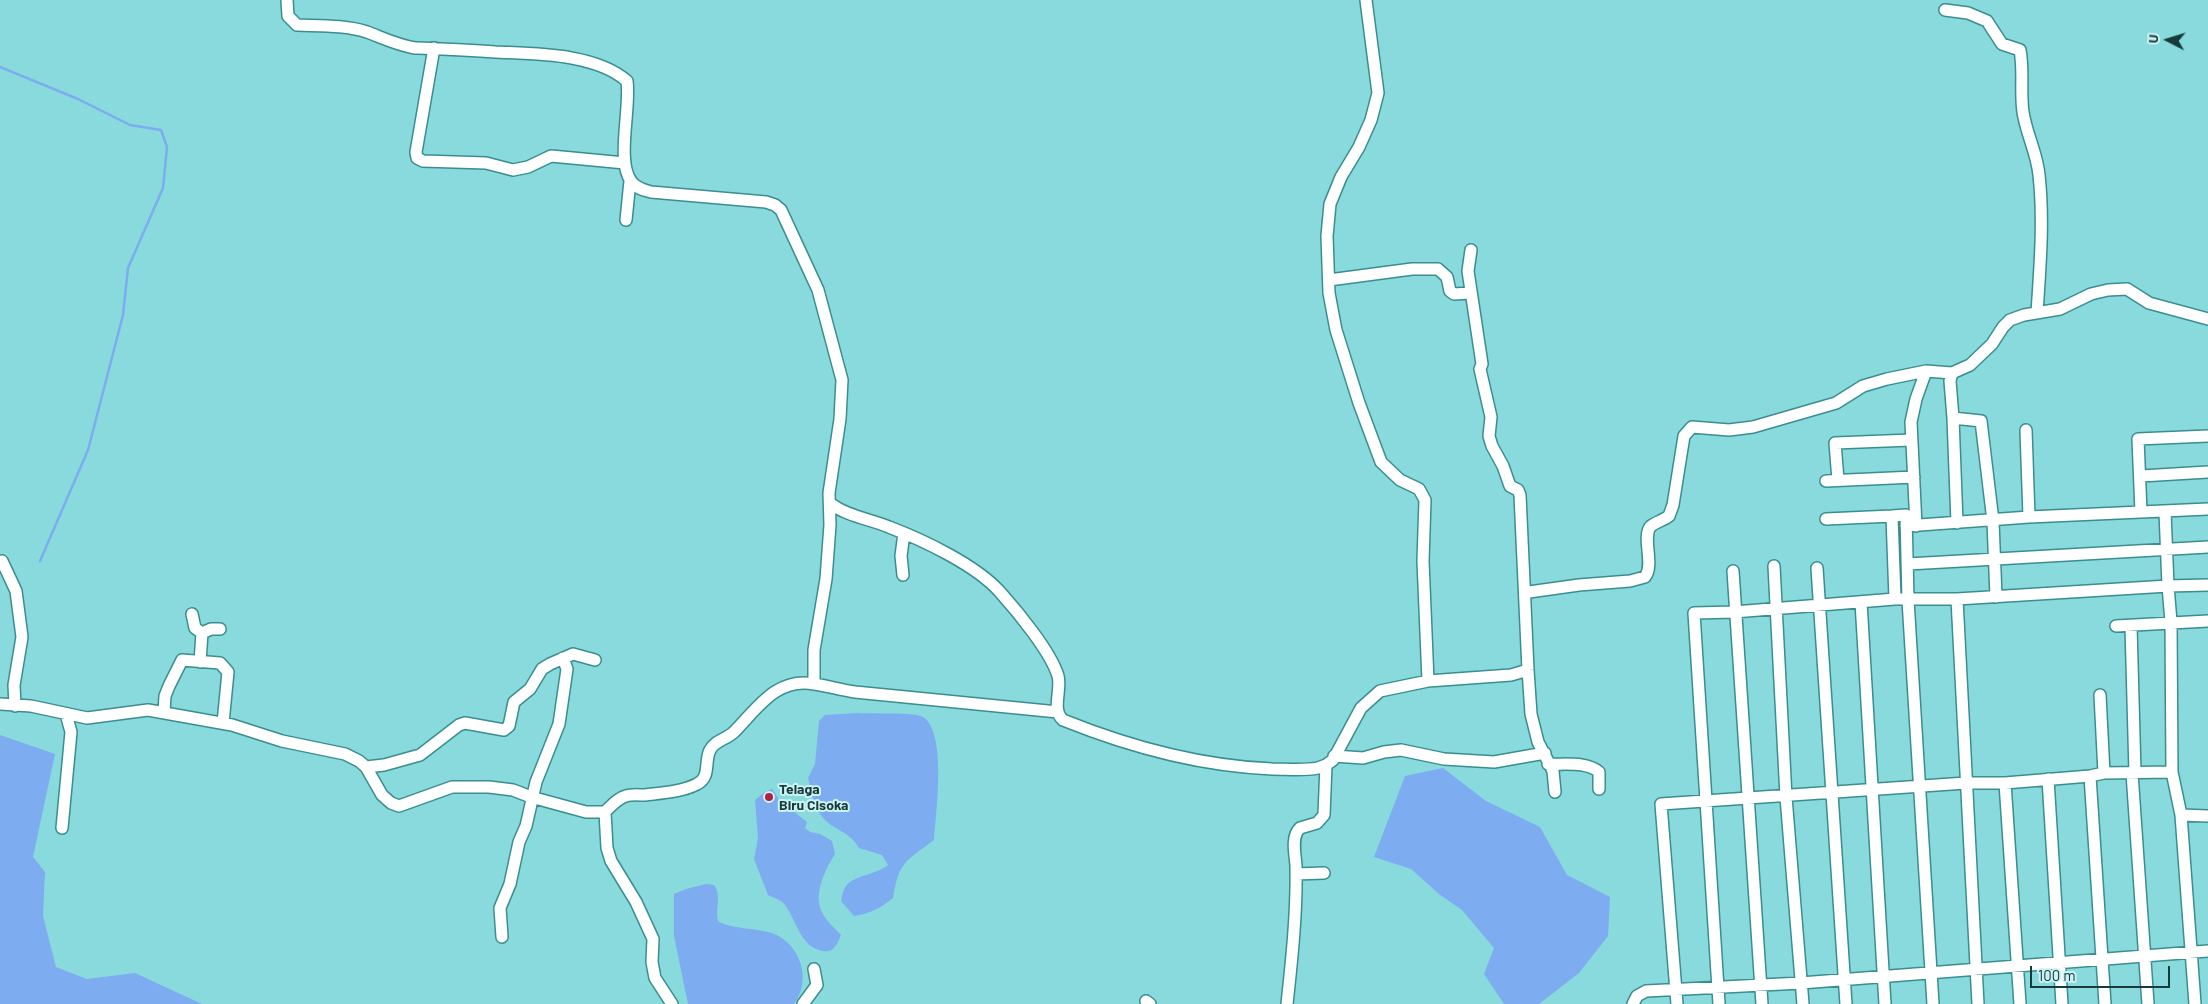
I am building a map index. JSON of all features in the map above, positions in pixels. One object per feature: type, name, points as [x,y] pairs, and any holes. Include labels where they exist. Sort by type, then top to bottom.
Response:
[{"type":"street","points":[[287,0],[288,16],[297,25],[346,28],[366,32],[398,45],[415,48],[573,58],[620,75],[627,81],[628,90],[625,162],[630,181],[626,220]]},
{"type":"street","points":[[1366,0],[1378,93],[1371,120],[1359,147],[1341,177],[1330,204],[1327,236],[1329,280],[1336,330],[1359,403],[1381,462],[1400,480],[1419,489],[1425,500],[1423,561],[1428,681]]},
{"type":"street","points":[[1945,10],[1968,13],[1987,21],[2002,44],[2020,50],[2025,130],[2039,173],[2041,252],[2037,313]]},
{"type":"street","points":[[434,48],[416,152],[417,158],[423,161],[486,163],[513,170],[528,167],[551,156],[625,162]]},
{"type":"street","points":[[630,181],[638,187],[651,192],[766,202],[775,205],[781,210],[818,290],[841,371],[842,388],[840,420],[829,494],[826,579],[814,650],[814,684]]},
{"type":"street","points":[[1471,250],[1468,271],[1470,293],[1482,364],[1480,369],[1491,417],[1490,441],[1510,486],[1518,490],[1520,495],[1531,714],[1538,742],[1553,771],[1554,792]]},
{"type":"street","points":[[1329,280],[1412,269],[1438,269],[1447,277],[1450,291],[1454,294],[1470,293]]},
{"type":"street","points":[[1526,594],[1579,585],[1630,581],[1645,577],[1649,567],[1648,531],[1652,525],[1669,516],[1674,505],[1684,436],[1692,427],[1729,430],[1753,427],[1836,403],[1862,386],[1926,371],[1952,373],[1970,365],[1992,344],[2002,327],[2010,320],[2060,309],[2092,294],[2121,288],[2127,289],[2149,303],[2208,320]]},
{"type":"street","points":[[1926,371],[1916,399],[1911,422],[1914,477],[1908,564],[1908,600],[1933,1004]]},
{"type":"street","points":[[1952,373],[1950,382],[1957,523]]},
{"type":"street","points":[[1953,418],[1981,421],[1993,521],[1996,597]]},
{"type":"street","points":[[2026,430],[2029,518]]},
{"type":"street","points":[[2141,512],[2138,440],[2208,436]]},
{"type":"street","points":[[1911,440],[1836,443],[1832,481],[1914,477]]},
{"type":"street","points":[[2140,476],[2208,472]]},
{"type":"street","points":[[830,503],[838,510],[904,533],[974,570],[999,590],[1026,623],[1058,676],[1058,712],[1063,720],[1188,760],[1214,764],[1312,770],[1326,765],[1334,756],[1361,708],[1376,694],[1392,687],[1428,681],[1511,674],[1528,670]]},
{"type":"street","points":[[1911,526],[2208,509]]},
{"type":"street","points":[[2165,512],[2171,622],[2172,772],[2181,815],[2195,1004]]},
{"type":"street","points":[[1826,519],[1906,515],[1911,526]]},
{"type":"street","points":[[1892,516],[1894,599]]},
{"type":"street","points":[[903,575],[901,556],[904,533]]},
{"type":"street","points":[[1908,564],[2208,547]]},
{"type":"street","points":[[2,561],[16,590],[22,637],[14,684],[15,706]]},
{"type":"street","points":[[1774,566],[1786,797],[1803,1004]]},
{"type":"street","points":[[1817,568],[1846,1004]]},
{"type":"street","points":[[1733,571],[1734,612],[1762,1004]]},
{"type":"street","points":[[1719,1004],[1704,801],[1694,613],[1734,612],[1894,599],[1956,599],[2208,585]]},
{"type":"street","points":[[1956,599],[1978,1004]]},
{"type":"street","points":[[1861,602],[1885,1004]]},
{"type":"street","points":[[192,614],[196,628],[202,633]]},
{"type":"street","points":[[2116,626],[2171,622],[2208,622]]},
{"type":"street","points":[[2131,626],[2133,773],[2148,1004]]},
{"type":"street","points":[[202,633],[211,629],[220,629]]},
{"type":"street","points":[[200,662],[202,633]]},
{"type":"street","points":[[366,767],[384,765],[420,755],[459,724],[465,723],[500,730],[506,729],[517,697],[530,689],[542,670],[574,654],[595,660]]},
{"type":"street","points":[[502,937],[500,908],[510,884],[519,842],[530,811],[531,797],[559,724],[567,668],[563,658]]},
{"type":"street","points":[[164,712],[167,691],[182,660],[220,663],[228,672],[223,723]]},
{"type":"street","points":[[0,704],[31,706],[87,718],[148,710],[164,712],[223,723],[282,741],[345,754],[359,760],[366,767],[382,795],[391,803],[399,806],[452,787],[513,790],[531,797],[586,812],[605,812],[626,795],[681,790],[703,781],[706,776],[710,750],[714,744],[732,734],[769,694],[784,686],[798,683],[814,684],[826,688],[855,692],[1058,712]]},
{"type":"street","points":[[2100,695],[2104,773]]},
{"type":"street","points":[[62,828],[71,732],[66,714]]},
{"type":"street","points":[[1334,756],[1363,758],[1384,752],[1401,750],[1444,759],[1494,762],[1546,759],[1595,768],[1599,772],[1599,788]]},
{"type":"street","points":[[1287,1004],[1296,874],[1296,834],[1300,828],[1316,822],[1324,815],[1326,765]]},
{"type":"street","points":[[1677,1004],[1662,804],[1786,797],[1966,783],[2005,783],[2090,776],[2104,773],[2172,772]]},
{"type":"street","points":[[2090,776],[2104,961],[2105,1004]]},
{"type":"street","points":[[2048,779],[2062,1004]]},
{"type":"street","points":[[2005,783],[2020,1004]]},
{"type":"street","points":[[605,812],[607,848],[611,861],[636,902],[653,939],[652,962],[655,978],[672,1004]]},
{"type":"street","points":[[2181,815],[2208,816]]},
{"type":"street","points":[[1296,874],[1324,873]]},
{"type":"street","points":[[1633,1004],[1637,996],[1646,991],[1676,991],[1931,974],[2208,951]]},
{"type":"street","points":[[802,1004],[817,985],[814,969]]},
{"type":"water","name":"Telaga Biru Cisoka","points":[[858,713],[903,714],[923,717],[930,725],[935,739],[938,755],[938,793],[934,840],[905,863],[898,876],[893,898],[875,910],[854,916],[841,901],[846,886],[854,879],[878,871],[888,865],[882,855],[859,848],[850,837],[825,820],[816,807],[808,778],[815,764],[819,721],[825,715]]},
{"type":"water","points":[[0,735],[55,754],[33,857],[45,872],[43,916],[56,967],[87,979],[135,973],[202,1004],[0,1004]]},
{"type":"water","points":[[1443,768],[1486,801],[1540,827],[1567,875],[1610,897],[1608,936],[1579,973],[1539,1004],[1504,1004],[1484,974],[1494,948],[1462,910],[1439,894],[1411,869],[1374,857],[1405,776]]},
{"type":"water","name":"Telaga Biru Cisoka","points":[[772,789],[780,801],[807,822],[805,828],[832,841],[835,854],[827,867],[819,891],[820,907],[825,917],[841,935],[835,947],[830,951],[815,949],[804,939],[784,903],[768,895],[754,859],[758,838],[755,800]]},
{"type":"water","points":[[706,884],[714,885],[718,893],[718,921],[729,926],[772,933],[790,945],[801,964],[803,974],[799,995],[794,1004],[688,1004],[674,936],[674,894]]},
{"type":"waterway","points":[[0,67],[78,99],[130,125],[161,130],[167,147],[163,188],[128,268],[123,315],[88,450],[40,561]]},
{"type":"place","name":"Telaga Biru Cisoka","points":[[769,797]]}]
